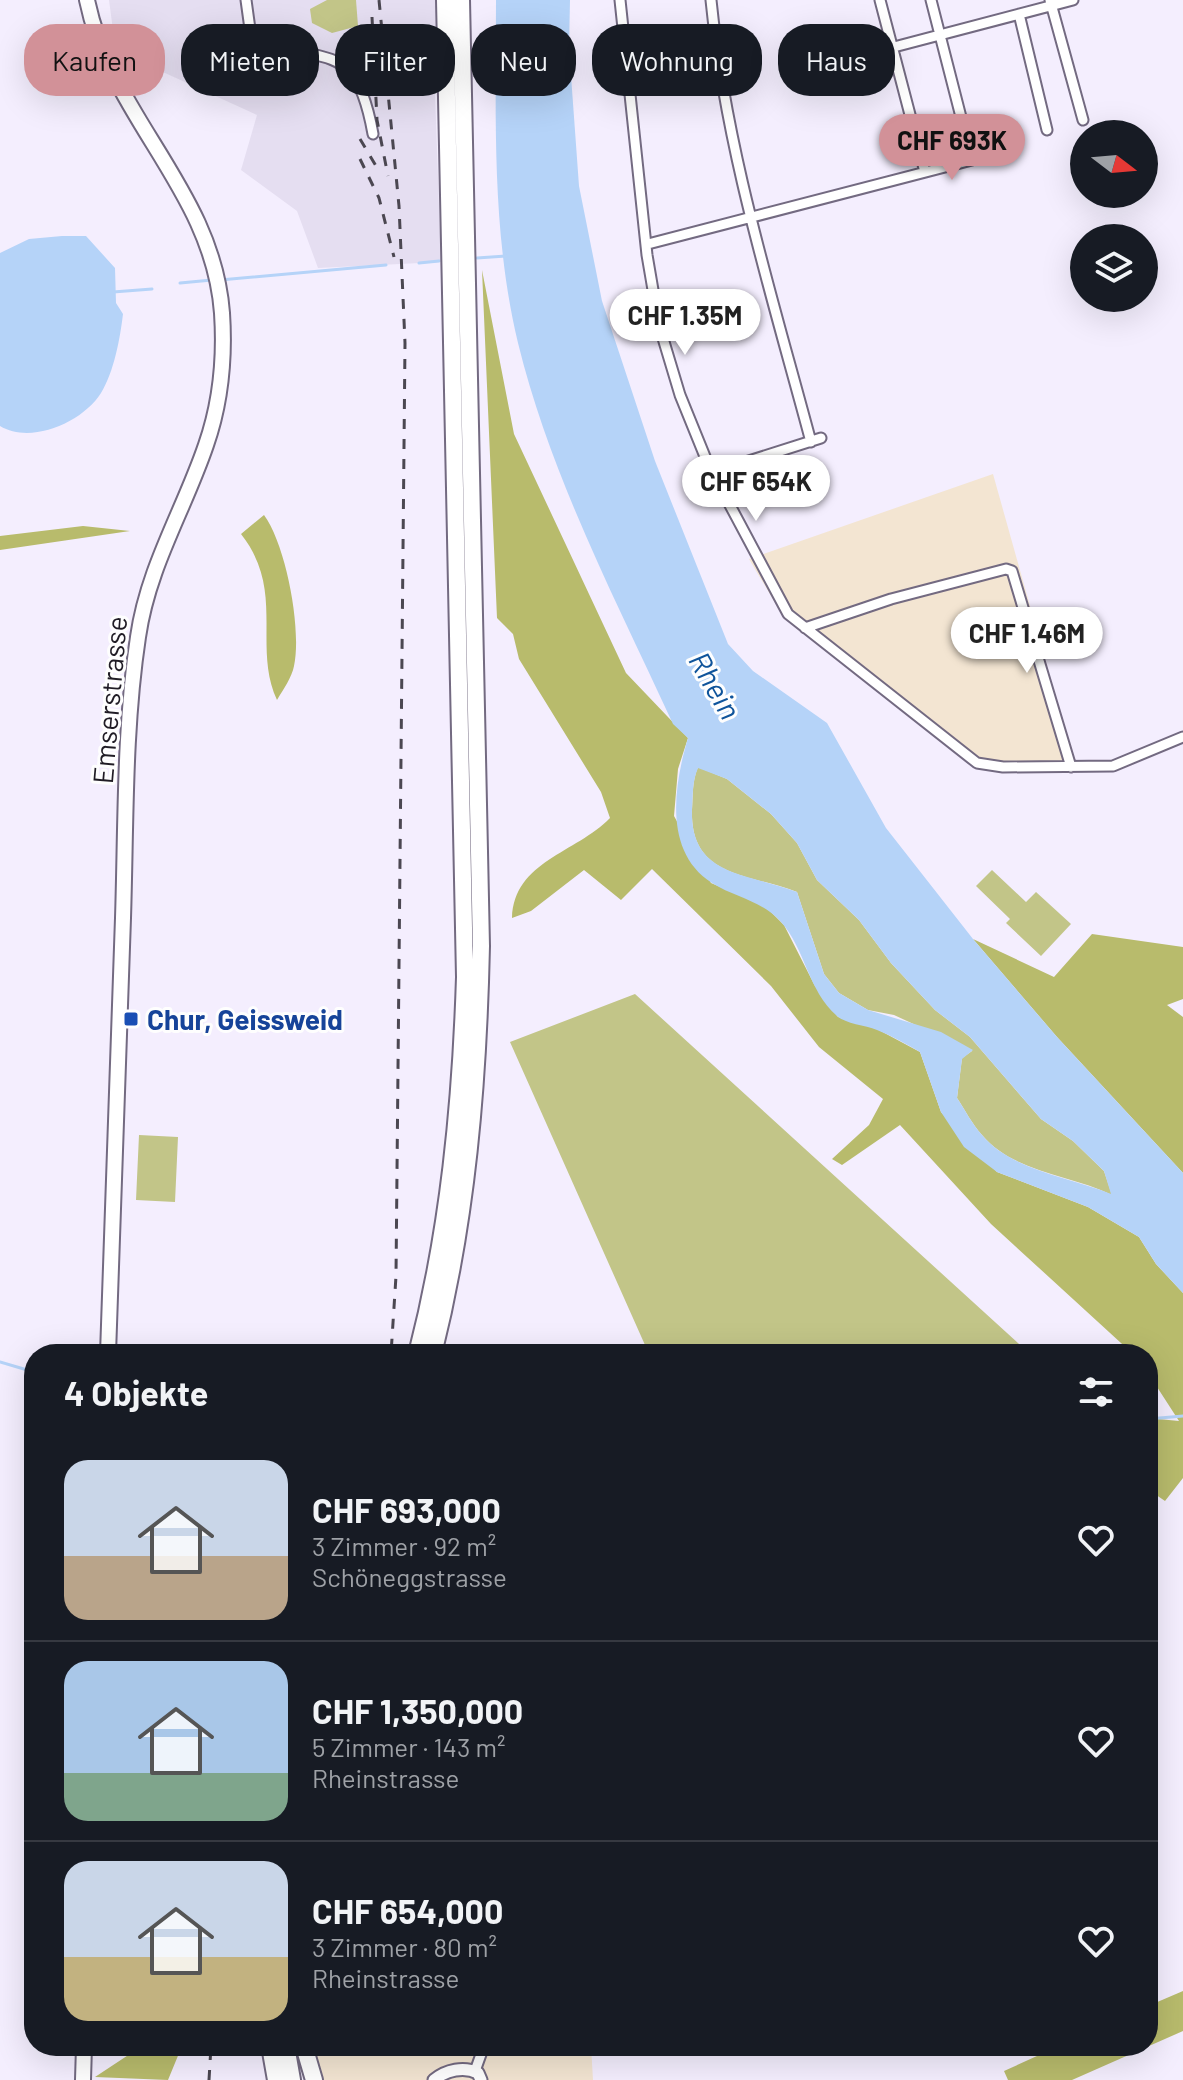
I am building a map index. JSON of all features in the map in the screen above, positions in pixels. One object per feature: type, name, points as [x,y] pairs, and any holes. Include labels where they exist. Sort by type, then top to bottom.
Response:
[{"type":"highway","points":[[433,1344],[432,1326],[457,1128],[465,977],[445,0]]},
{"type":"highway","points":[[422,1344],[432,1326],[460,1225],[473,1128],[481,961],[461,0]]},
{"type":"highway","points":[[261,2056],[264,2080]]},
{"type":"highway","points":[[272,2056],[276,2080]]},
{"type":"highway","points":[[288,2056],[292,2080]]},
{"type":"highway","points":[[307,2056],[314,2080]]},
{"type":"main road","name":"Emserstrasse","points":[[87,0],[113,79],[181,184],[212,256],[222,310],[223,365],[217,407],[199,464],[153,573],[138,632],[132,688],[108,1344]]},
{"type":"main road","points":[[83,2080],[84,2056]]},
{"type":"street","points":[[246,0],[250,29],[255,35],[337,59],[349,69],[364,96],[373,134]]},
{"type":"street","points":[[620,0],[647,255],[659,325],[694,432],[769,585],[788,614],[971,760],[994,767],[1121,764],[1183,737]]},
{"type":"street","points":[[711,0],[717,66],[751,219],[816,440],[714,472]]},
{"type":"street","points":[[880,0],[887,24]]},
{"type":"street","points":[[648,244],[972,160],[931,0]]},
{"type":"street","points":[[895,47],[1050,3],[1073,0]]},
{"type":"street","points":[[1050,3],[1083,120]]},
{"type":"street","points":[[1019,14],[1047,130]]},
{"type":"street","points":[[895,51],[925,172]]},
{"type":"street","points":[[805,628],[891,599],[1006,569],[1014,573],[1071,767]]},
{"type":"street","points":[[434,2080],[451,2071],[478,2075],[479,2057]]},
{"type":"shaded area","points":[[109,0],[436,0],[435,24],[335,24],[335,96],[435,96],[441,262],[318,268],[297,211],[241,170],[257,115],[215,96],[319,96],[319,24],[181,24],[181,80],[165,73],[165,24],[112,24]]},
{"type":"shaded area","points":[[993,474],[1076,770],[991,771],[969,763],[780,611],[749,559]]},
{"type":"shaded area","points":[[316,2056],[592,2056],[593,2080],[322,2080]]},
{"type":"green space","points":[[327,0],[356,0],[358,24],[335,24],[335,32],[332,33],[312,23],[310,9]]},
{"type":"green space","points":[[482,270],[514,434],[626,673],[688,738],[678,769],[674,816],[711,883],[764,905],[784,925],[815,986],[838,1017],[877,1029],[920,1052],[941,1112],[997,1172],[1088,1207],[1139,1237],[1156,1264],[1183,1293],[1183,1478],[1165,1501],[1158,1496],[1158,1419],[1179,1421],[1158,1388],[1158,1344],[1122,1344],[991,1224],[900,1125],[842,1165],[832,1159],[869,1125],[883,1099],[819,1047],[771,986],[652,869],[621,900],[584,870],[531,911],[512,918],[515,899],[523,883],[549,860],[610,818],[601,792],[519,659],[513,634],[497,618]]},
{"type":"green space","points":[[264,515],[285,566],[296,631],[293,670],[277,700],[267,659],[266,597],[262,576],[241,534]]},
{"type":"green space","points":[[83,526],[130,531],[0,550],[0,536]]},
{"type":"green space","points":[[698,767],[727,779],[771,814],[797,843],[817,880],[859,920],[891,963],[935,1010],[970,1037],[1041,1119],[1073,1141],[1104,1171],[1112,1195],[1026,1165],[995,1148],[982,1135],[957,1098],[962,1058],[972,1051],[894,1015],[868,1010],[839,993],[824,974],[797,892],[725,869],[711,860],[701,848],[694,832],[692,810]]},
{"type":"green space","points":[[992,870],[1026,902],[1036,892],[1071,924],[1041,956],[1006,923],[1010,919],[976,886]]},
{"type":"green space","points":[[1092,934],[1183,947],[1183,999],[1167,1005],[1183,1017],[1183,1173],[1057,1037],[973,939],[1054,977]]},
{"type":"green space","points":[[635,994],[1019,1344],[645,1344],[510,1042]]},
{"type":"green space","points":[[139,1135],[178,1137],[175,1202],[136,1200]]},
{"type":"green space","points":[[1183,1991],[1183,2031],[1158,2042],[1158,2002]]},
{"type":"green space","points":[[127,2056],[178,2056],[168,2080],[95,2077]]},
{"type":"green space","points":[[1037,2056],[1126,2056],[1072,2080],[1008,2080],[1004,2071]]},
{"type":"water","points":[[496,0],[570,0],[570,24],[496,24]]},
{"type":"water","name":"Rhein","points":[[496,96],[572,96],[579,186],[602,301],[655,461],[728,644],[753,671],[827,723],[886,828],[973,939],[1057,1037],[1183,1173],[1183,1293],[1156,1264],[1139,1237],[1088,1207],[997,1172],[964,1147],[941,1112],[920,1052],[883,1032],[837,1016],[819,994],[796,944],[781,922],[757,904],[712,883],[696,870],[686,854],[676,816],[679,776],[688,738],[673,724],[586,537],[548,442],[518,343],[503,258]],"holes":[[[698,768],[727,779],[771,814],[797,843],[817,880],[859,920],[891,963],[935,1010],[970,1037],[1041,1119],[1073,1141],[1104,1171],[1111,1194],[1025,1165],[994,1147],[978,1131],[957,1098],[962,1059],[973,1050],[941,1032],[868,1010],[839,993],[824,974],[797,892],[725,869],[711,860],[701,848],[694,832],[692,810]]]},
{"type":"water","points":[[86,236],[115,268],[116,303],[123,314],[116,355],[101,393],[82,413],[41,432],[13,431],[0,426],[0,253],[29,239]]},
{"type":"waterway","points":[[477,258],[506,256]]},
{"type":"waterway","points":[[419,263],[439,261]]},
{"type":"waterway","points":[[220,280],[386,265]]},
{"type":"waterway","points":[[180,283],[212,280]]},
{"type":"waterway","points":[[113,292],[152,289]]},
{"type":"waterway","points":[[0,1362],[24,1369]]},
{"type":"waterway","points":[[1158,1418],[1183,1416]]},
{"type":"railway","points":[[379,0],[399,206],[405,343],[396,1276],[392,1344]]},
{"type":"railway","points":[[372,17],[377,120],[388,176]]},
{"type":"railway","points":[[360,139],[376,166]]},
{"type":"railway","points":[[360,159],[379,198],[394,257]]},
{"type":"railway","points":[[209,2080],[210,2056]]},
{"type":"place","name":"Chur, Geissweid","points":[[131,1019]]}]
